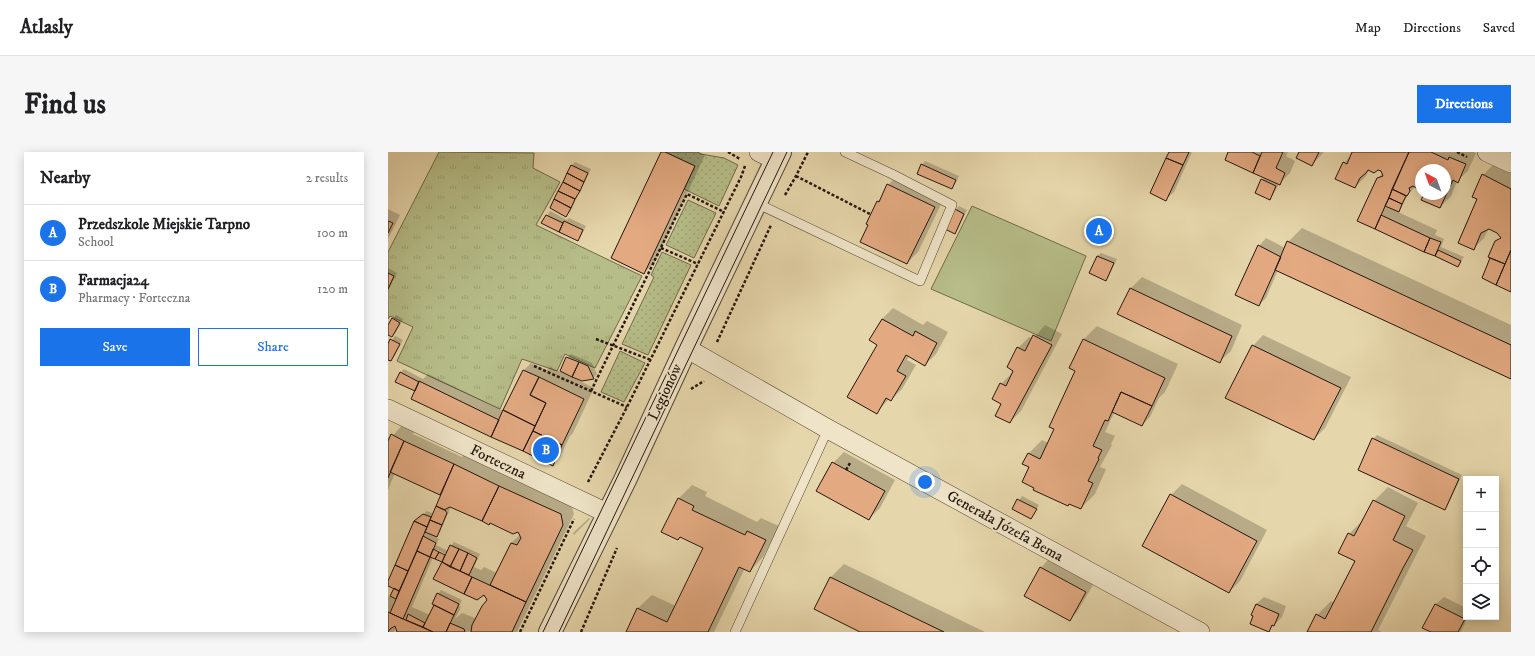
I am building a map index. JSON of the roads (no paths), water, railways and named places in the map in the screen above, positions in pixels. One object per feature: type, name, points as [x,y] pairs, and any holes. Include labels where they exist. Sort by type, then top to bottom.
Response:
[{"type":"street","points":[[1487,152],[1511,163]]},
{"type":"street","name":"Legionów","points":[[550,632],[609,514],[686,348],[756,204],[772,155]]},
{"type":"street","name":"Generała Józefa Bema","points":[[686,348],[828,429],[1200,632]]},
{"type":"street","name":"Forteczna","points":[[388,409],[609,514]]},
{"type":"lane","points":[[756,204],[920,281],[952,205],[845,152]]},
{"type":"lane","points":[[735,632],[828,429]]},
{"type":"tram line","points":[[543,632],[773,152]]},
{"type":"tram line","points":[[559,632],[787,152]]},
{"type":"place","name":"Przedszkole Miejskie Tarpno","points":[[1099,231]]},
{"type":"place","name":"Farmacja24","points":[[546,450]]}]
